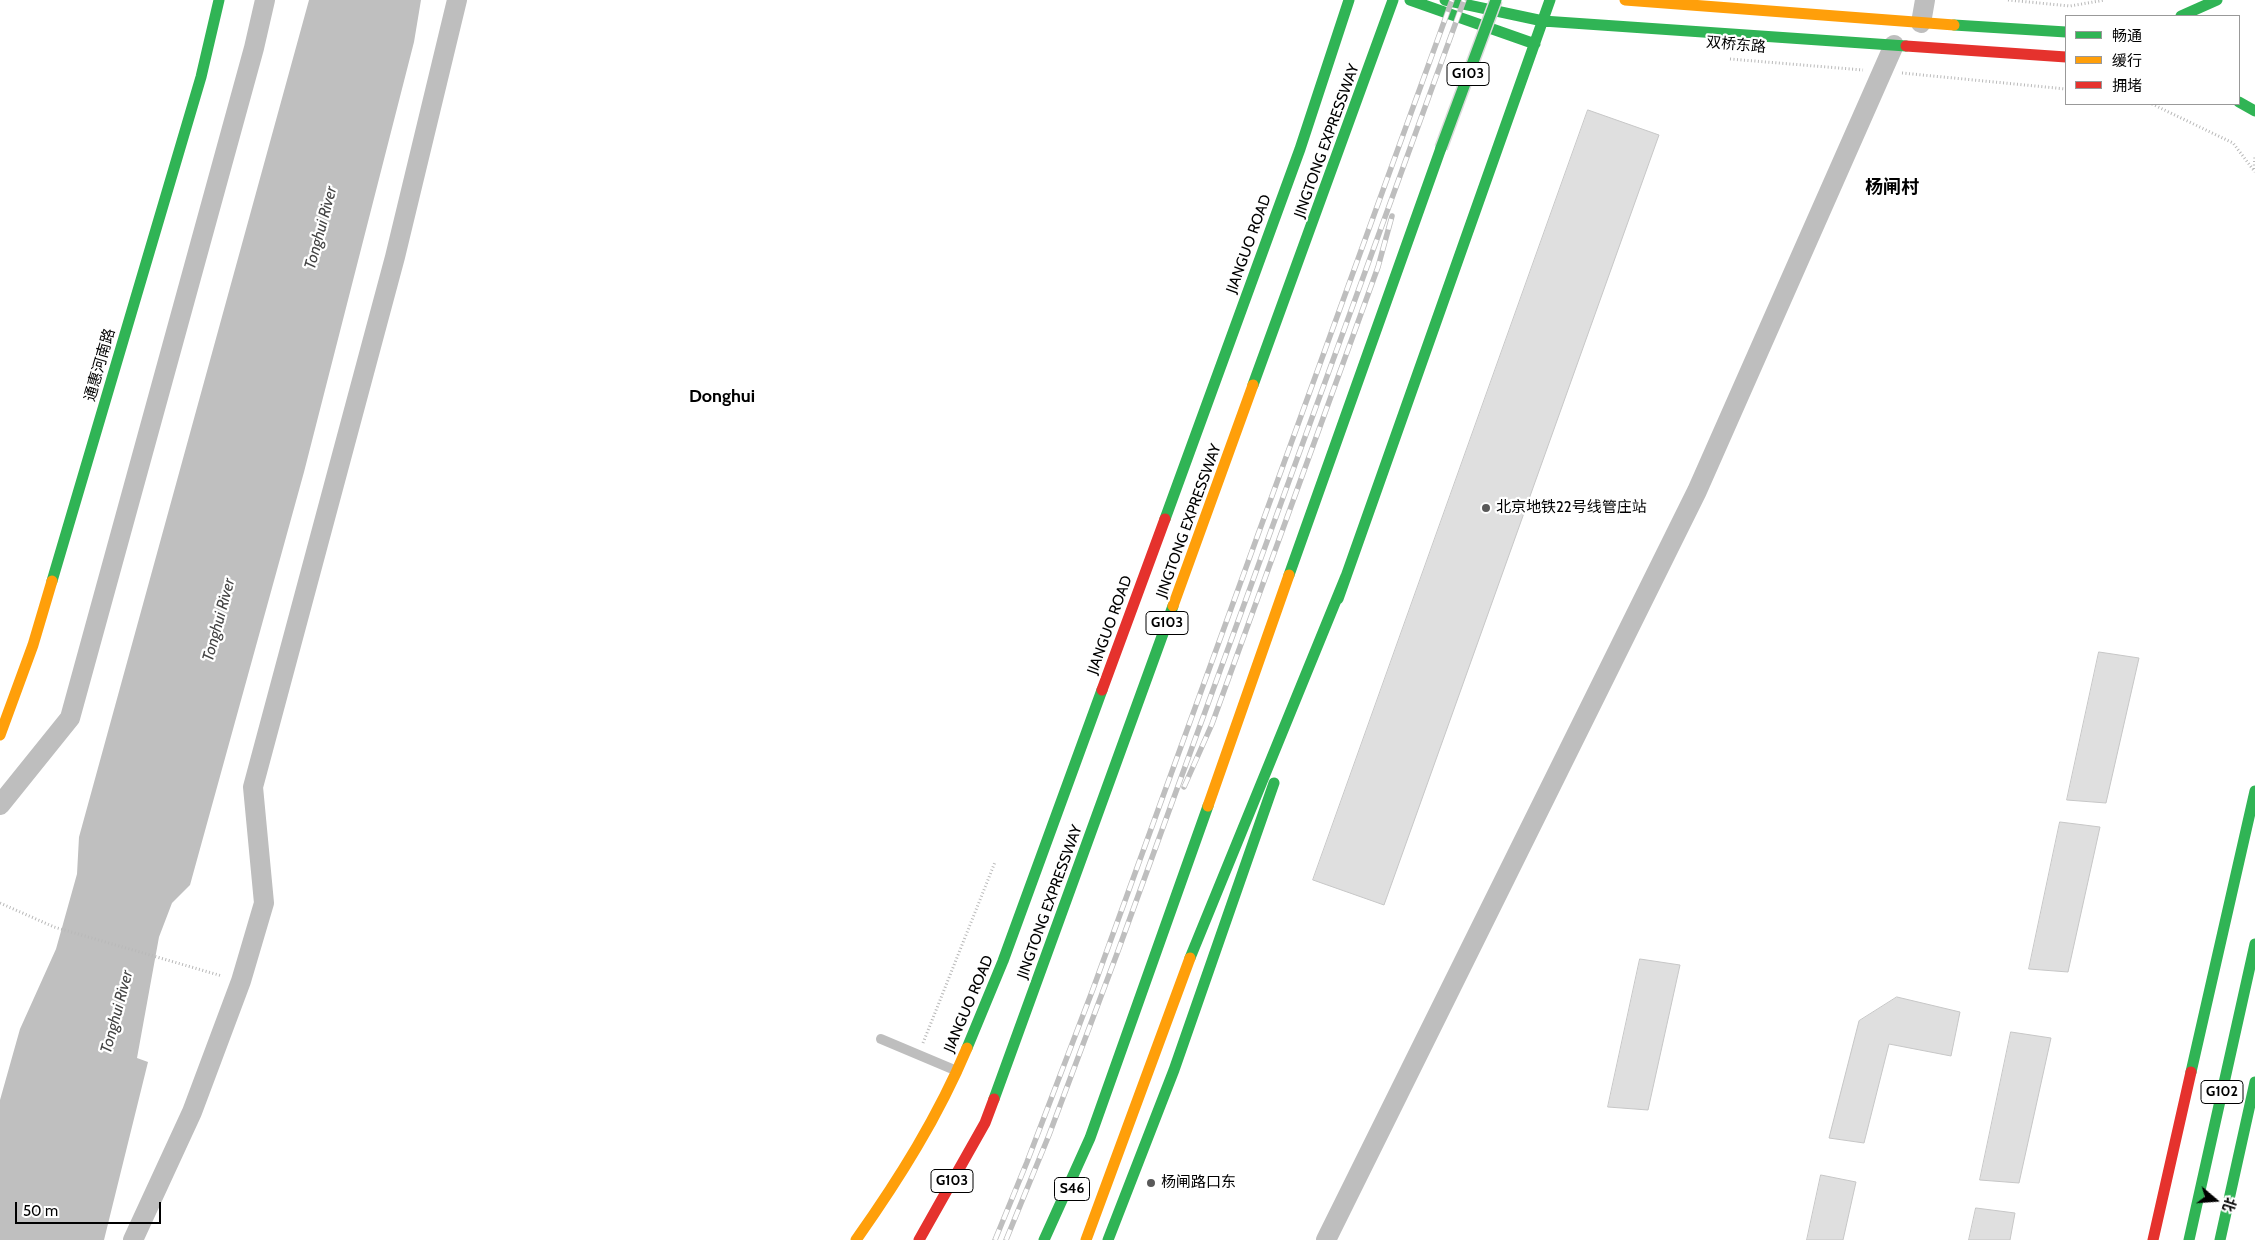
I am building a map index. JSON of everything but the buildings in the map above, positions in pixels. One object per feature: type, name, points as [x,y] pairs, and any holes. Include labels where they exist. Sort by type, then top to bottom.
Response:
[{"type":"main road","name":"通惠河南路","points":[[0,734],[33,645],[201,77],[219,0]]},
{"type":"main road","name":"JIANGUO ROAD","points":[[856,1240],[899,1178],[949,1091],[1010,943],[1300,149],[1349,0]]},
{"type":"main road","name":"JINGTONG EXPRESSWAY","points":[[919,1240],[985,1123],[1393,0]]},
{"type":"main road","points":[[1410,0],[1535,44]]},
{"type":"main road","name":"双桥东路","points":[[1445,0],[1543,21],[2065,57]]},
{"type":"main road","name":"G103","points":[[1044,1240],[1090,1138],[1441,148],[1496,0]]},
{"type":"main road","points":[[1108,1240],[1134,1179],[1168,1084],[1550,0]]},
{"type":"main road","points":[[1624,0],[2065,32]]},
{"type":"main road","points":[[2183,15],[2216,0]]},
{"type":"main road","points":[[2240,103],[2255,111]]},
{"type":"main road","points":[[1086,1240],[1197,939],[1346,576]]},
{"type":"main road","points":[[2153,1240],[2255,791]]},
{"type":"main road","name":"G102","points":[[2189,1240],[2255,944]]},
{"type":"main road","name":"G102","points":[[2220,1240],[2255,1082]]},
{"type":"main road","points":[[943,1222],[985,1123]]},
{"type":"main road","name":"S46","points":[[1054,1240],[1090,1138]]},
{"type":"street","points":[[0,805],[70,718],[249,67],[265,0]]},
{"type":"street","points":[[133,1240],[192,1112],[241,981],[264,903],[252,787],[395,257],[457,0]]},
{"type":"street","points":[[1921,23],[1925,0]]},
{"type":"street","points":[[1326,1240],[1697,491],[1894,45]]},
{"type":"lane","points":[[881,1039],[958,1071]]},
{"type":"path","points":[[2008,0],[2070,6],[2105,0]]},
{"type":"path","name":"双桥东路","points":[[1723,59],[1881,71],[2065,89]]},
{"type":"path","points":[[2154,105],[2233,142],[2255,171]]},
{"type":"path","points":[[2255,155],[2255,171]]},
{"type":"path","points":[[926,1036],[995,862]]},
{"type":"path","points":[[0,903],[54,927],[241,981]]},
{"type":"water","name":"Tonghui River","points":[[309,0],[421,0],[414,42],[304,472],[190,885],[172,903],[159,937],[137,1058],[148,1062],[104,1240],[0,1240],[0,1100],[20,1029],[56,949],[77,874],[79,837]]},
{"type":"railway","points":[[995,1240],[1093,989],[1452,0]]},
{"type":"railway","points":[[1006,1240],[1049,1135],[1118,951],[1464,0]]},
{"type":"railway","points":[[1184,787],[1212,724],[1378,267],[1392,216]]},
{"type":"traffic: fast","points":[[52,581],[201,77],[219,0]]},
{"type":"traffic: fast","points":[[1165,519],[1300,149],[1349,0]]},
{"type":"traffic: fast","points":[[1253,385],[1393,0]]},
{"type":"traffic: fast","points":[[1410,0],[1535,44]]},
{"type":"traffic: fast","points":[[1445,0],[1543,21],[1906,46]]},
{"type":"traffic: fast","points":[[1441,148],[1496,0]]},
{"type":"traffic: fast","points":[[1338,599],[1550,0]]},
{"type":"traffic: fast","points":[[2183,15],[2217,0]]},
{"type":"traffic: fast","points":[[1954,25],[2065,32]]},
{"type":"traffic: fast","points":[[2240,103],[2255,111]]},
{"type":"traffic: fast","points":[[1289,575],[1441,148]]},
{"type":"traffic: fast","points":[[1190,958],[1346,576]]},
{"type":"traffic: fast","points":[[994,1099],[1173,606]]},
{"type":"traffic: fast","points":[[967,1048],[1003,961],[1102,690]]},
{"type":"traffic: fast","points":[[1108,1240],[1174,1070],[1274,783]]},
{"type":"traffic: fast","points":[[2191,1072],[2255,791]]},
{"type":"traffic: fast","points":[[1044,1240],[1090,1138],[1208,806]]},
{"type":"traffic: fast","points":[[2189,1240],[2255,944]]},
{"type":"traffic: fast","points":[[2220,1240],[2255,1082]]},
{"type":"traffic: slow","points":[[1625,0],[1954,25]]},
{"type":"traffic: slow","points":[[1173,606],[1253,385]]},
{"type":"traffic: slow","points":[[1208,806],[1289,575]]},
{"type":"traffic: slow","points":[[0,735],[33,645],[52,581]]},
{"type":"traffic: slow","points":[[1086,1240],[1190,958]]},
{"type":"traffic: slow","points":[[856,1240],[917,1147],[956,1074],[967,1048]]},
{"type":"traffic: jam","points":[[1906,46],[2065,57]]},
{"type":"traffic: jam","points":[[1102,690],[1165,519]]},
{"type":"traffic: jam","points":[[2153,1240],[2191,1072]]},
{"type":"traffic: jam","points":[[919,1240],[985,1123],[994,1099]]},
{"type":"place","name":"北京地铁22号线管庄站","points":[[1486,508]]},
{"type":"place","name":"杨闸路口东","points":[[1151,1183]]},
{"type":"district","name":"杨闸村","points":[[1892,188]]},
{"type":"district","name":"Donghui","points":[[722,397]]}]
